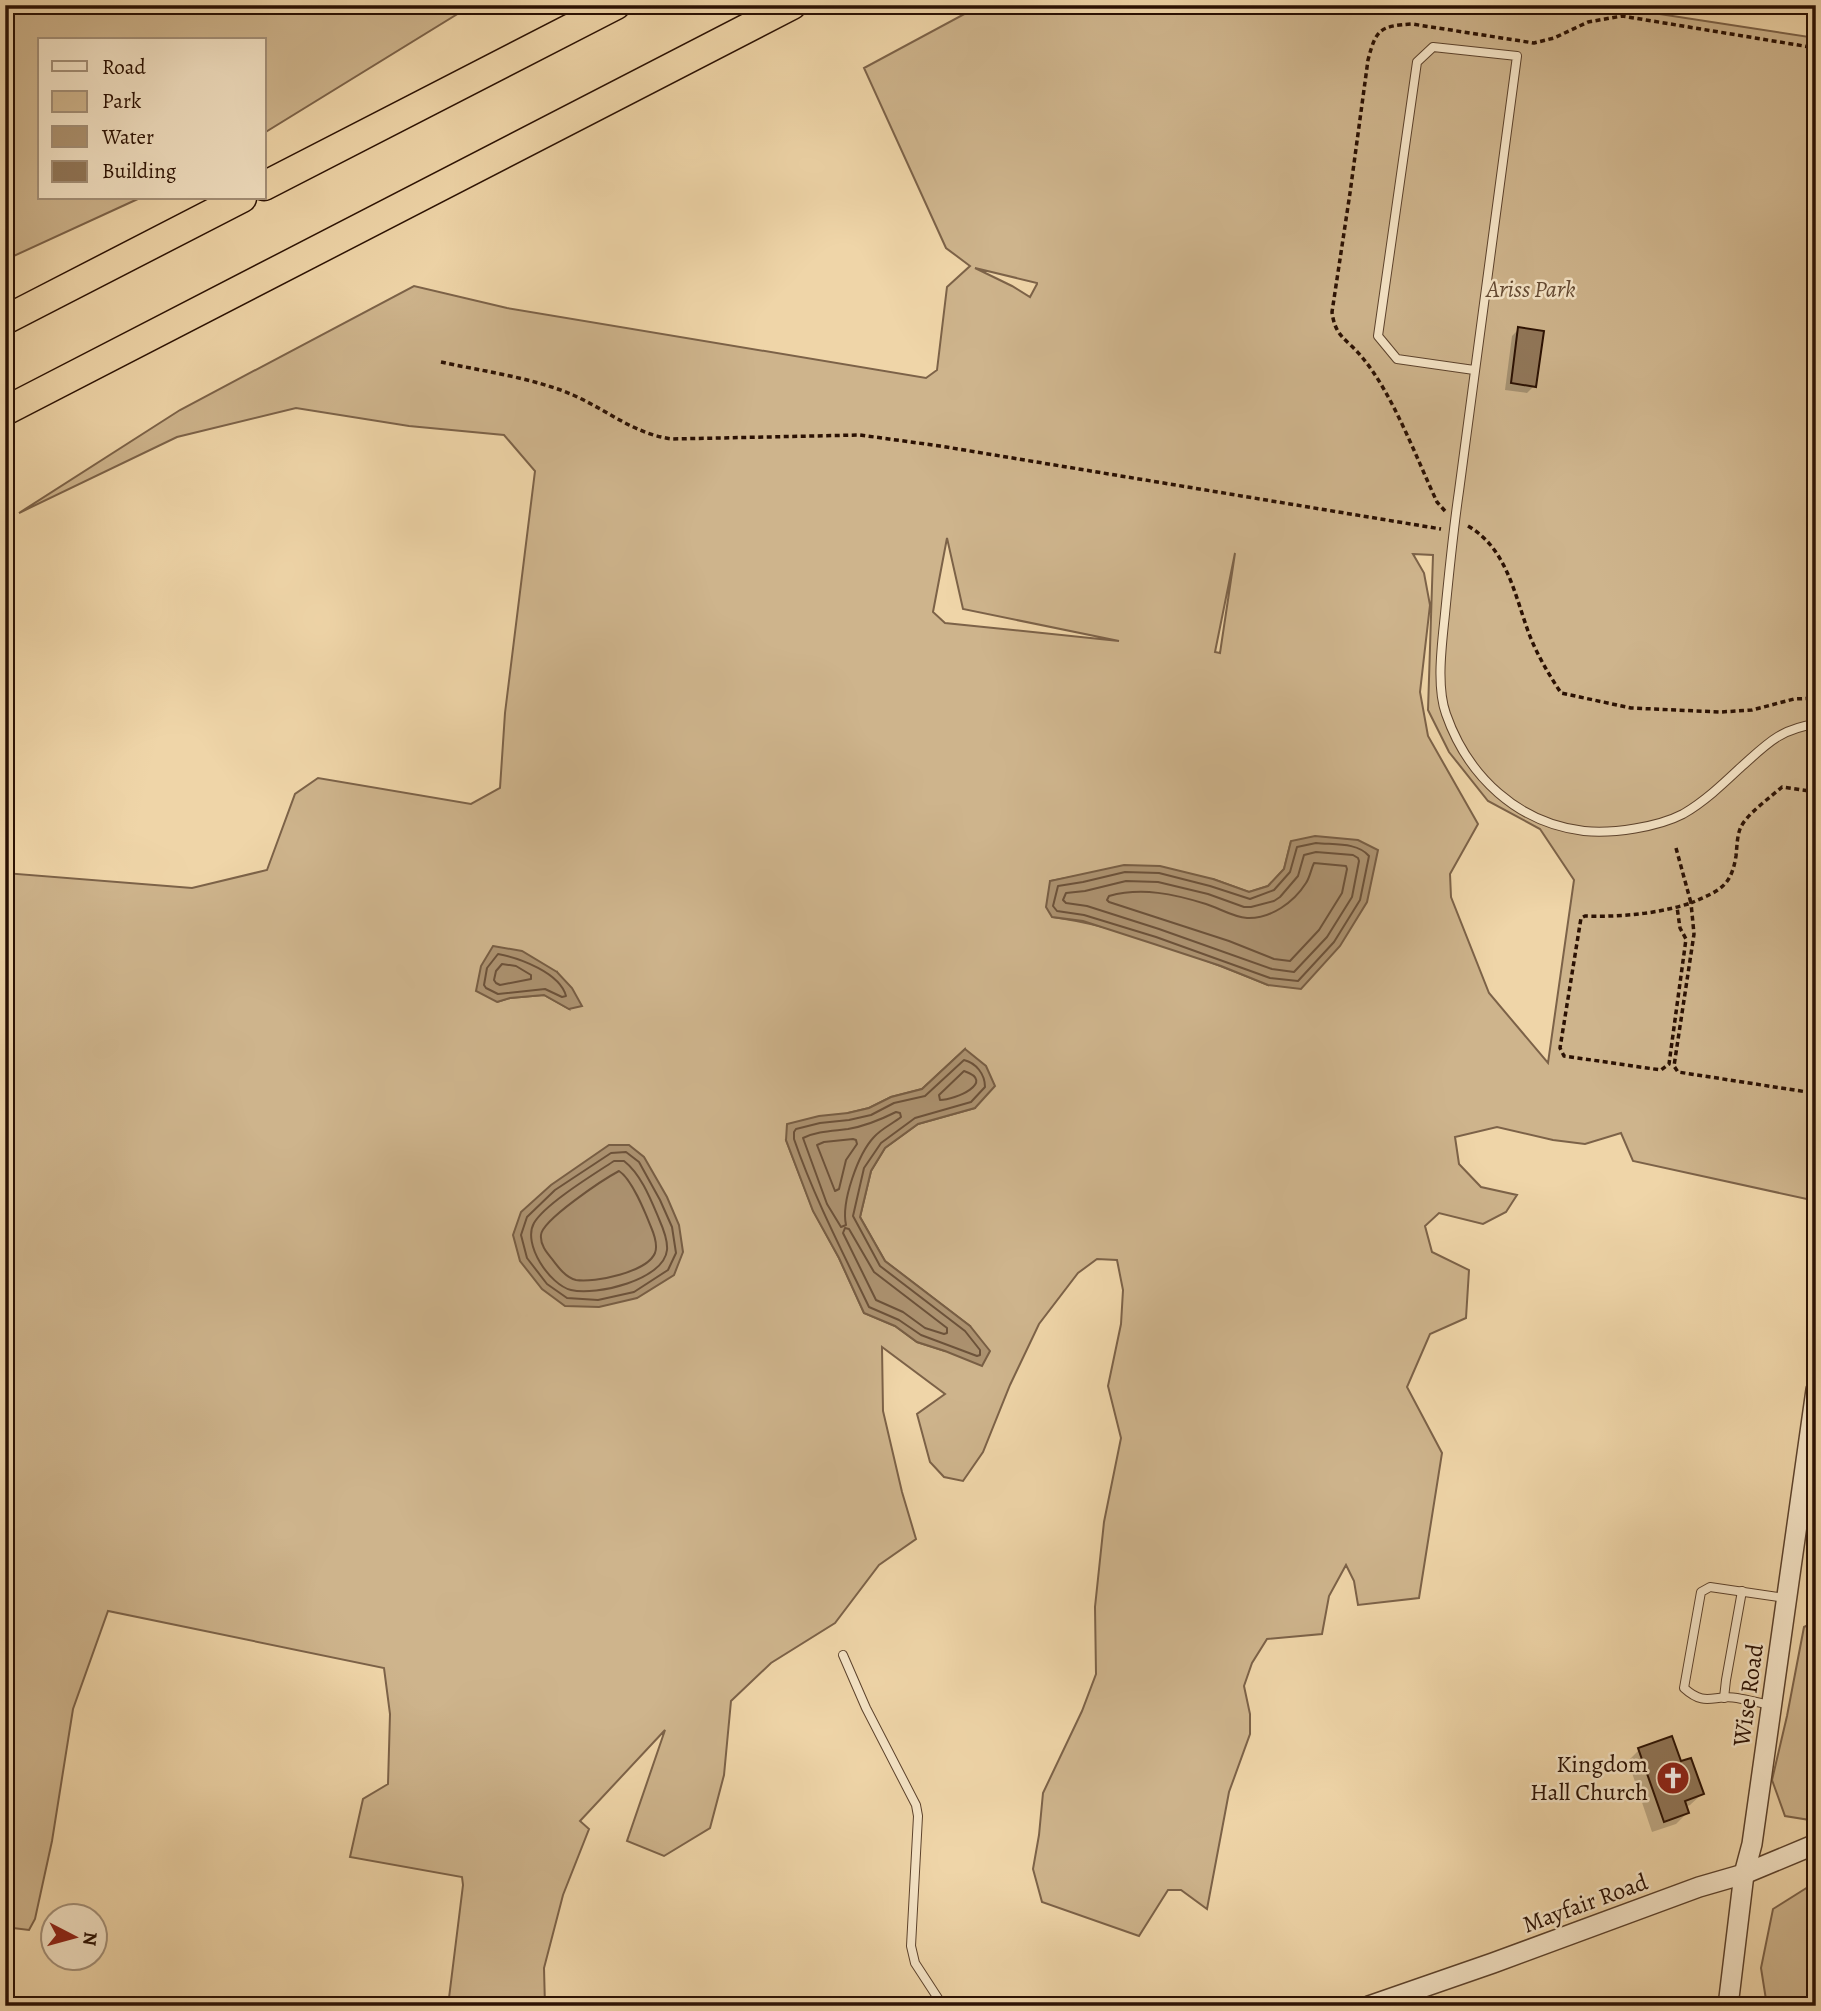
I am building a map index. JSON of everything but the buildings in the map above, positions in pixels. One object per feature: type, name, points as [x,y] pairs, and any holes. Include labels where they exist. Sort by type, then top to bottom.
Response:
[{"type":"highway","points":[[266,185],[616,5]]},
{"type":"highway","points":[[5,411],[792,5]]},
{"type":"highway","points":[[5,320],[238,200]]},
{"type":"street","name":"Wise Road","points":[[1728,2006],[1744,1874],[1752,1844],[1816,1390]]},
{"type":"street","name":"Mayfair Road","points":[[1370,2006],[1699,1887],[1744,1874],[1816,1844]]},
{"type":"lane","points":[[1474,370],[1397,359],[1378,336],[1418,62],[1433,47],[1517,56],[1454,526],[1440,671],[1445,713],[1461,747],[1479,775],[1503,799],[1544,820],[1585,831],[1625,830],[1651,825],[1682,814],[1701,801],[1770,741],[1797,726],[1816,724]]},
{"type":"lane","points":[[1771,1706],[1734,1697],[1704,1700],[1684,1688],[1701,1592],[1710,1587],[1785,1598]]},
{"type":"lane","points":[[1724,1698],[1742,1591]]},
{"type":"lane","points":[[843,1655],[866,1708],[916,1805],[918,1816],[911,1946],[915,1963],[943,2006]]},
{"type":"path","points":[[1454,526],[1437,502],[1376,374],[1360,354],[1340,337],[1334,326],[1332,313],[1368,60],[1372,42],[1378,32],[1393,25],[1412,24],[1534,43],[1555,38],[1588,22],[1622,16],[1816,48]]},
{"type":"path","points":[[441,362],[547,386],[574,396],[629,426],[660,438],[860,435],[1470,527],[1491,544],[1510,575],[1529,633],[1548,674],[1561,693],[1631,708],[1721,712],[1752,710],[1794,699],[1816,698]]},
{"type":"path","points":[[1677,907],[1680,928],[1686,939],[1669,1065],[1661,1070],[1564,1056],[1560,1048],[1581,918],[1621,916],[1677,907],[1722,889],[1734,869],[1740,827],[1782,787],[1816,792]]},
{"type":"path","points":[[1676,848],[1691,903],[1694,934],[1674,1066],[1676,1070],[1808,1092],[1816,1085]]},
{"type":"green space","points":[[5,5],[472,5],[266,132],[266,38],[38,38],[38,200],[136,200],[5,260]]},
{"type":"green space","name":"Ariss Park","points":[[981,5],[1601,5],[1816,38],[1816,1201],[1633,1161],[1621,1133],[1585,1144],[1553,1140],[1497,1127],[1455,1137],[1459,1164],[1481,1187],[1517,1195],[1506,1212],[1483,1224],[1439,1213],[1425,1226],[1432,1252],[1469,1270],[1466,1318],[1430,1334],[1407,1387],[1442,1453],[1419,1598],[1358,1605],[1354,1581],[1346,1565],[1329,1596],[1322,1634],[1267,1639],[1252,1663],[1244,1686],[1250,1714],[1250,1734],[1229,1792],[1207,1909],[1181,1890],[1168,1890],[1139,1936],[1042,1902],[1033,1869],[1043,1793],[1082,1711],[1096,1674],[1095,1607],[1104,1522],[1121,1438],[1108,1386],[1121,1324],[1123,1290],[1117,1260],[1097,1259],[1078,1273],[1039,1324],[1010,1385],[983,1452],[963,1481],[944,1477],[930,1462],[917,1414],[945,1394],[882,1347],[883,1411],[916,1539],[879,1565],[835,1623],[771,1663],[731,1701],[724,1775],[710,1828],[664,1856],[627,1841],[665,1730],[580,1821],[589,1829],[563,1895],[544,1968],[545,2006],[448,2006],[462,1877],[350,1857],[363,1799],[388,1784],[390,1714],[384,1668],[108,1611],[73,1709],[52,1841],[35,1919],[29,1930],[5,1927],[5,873],[192,888],[267,870],[295,794],[318,778],[471,804],[500,788],[505,713],[535,471],[504,435],[409,426],[296,408],[177,437],[19,513],[180,410],[414,286],[507,308],[926,378],[937,370],[947,287],[970,266],[946,248],[864,68]],"holes":[[[975,268],[1037,283],[1030,297]],[[947,538],[963,609],[1119,641],[945,623],[933,612]],[[1235,553],[1220,653],[1215,652]],[[1413,554],[1433,555],[1428,710],[1449,752],[1488,801],[1540,829],[1574,880],[1548,1063],[1489,993],[1451,897],[1450,874],[1478,824],[1428,736],[1420,692],[1430,605],[1424,573]],[[1291,841],[1268,985],[1135,936],[1053,917],[1050,881],[1082,875],[1213,879],[1249,892],[1268,886],[1284,869]],[[557,972],[569,1009],[544,995],[497,1002]],[[965,1049],[975,1108],[918,1124],[885,1148],[871,1171],[860,1217],[885,1261],[970,1326],[945,1351],[917,1342],[895,1326],[864,1313],[813,1210],[786,1140],[848,1113],[922,1089]]]},
{"type":"green space","points":[[1816,1621],[1816,1821],[1785,1816],[1772,1780],[1804,1627]]},
{"type":"green space","points":[[1816,1882],[1816,2006],[1767,2006],[1761,1968],[1773,1909]]},
{"type":"water","points":[[1315,836],[1358,840],[1378,850],[1367,902],[1340,946],[1301,989],[1268,985],[1221,966],[1083,921],[1052,917],[1046,907],[1050,881],[1124,865],[1160,866],[1213,879],[1249,892],[1268,886],[1284,869],[1291,841]]},
{"type":"water","points":[[493,946],[522,951],[557,972],[572,988],[582,1006],[569,1009],[544,995],[497,1002],[476,991],[481,966]]},
{"type":"water","points":[[965,1049],[986,1066],[995,1086],[975,1108],[918,1124],[885,1148],[871,1171],[860,1217],[885,1261],[970,1326],[990,1351],[982,1366],[917,1342],[895,1326],[864,1313],[839,1258],[813,1211],[786,1140],[787,1124],[869,1108],[891,1097],[922,1089]]},
{"type":"water","points":[[609,1145],[629,1145],[644,1157],[667,1197],[679,1225],[683,1252],[674,1275],[637,1298],[599,1307],[565,1306],[542,1289],[520,1261],[513,1235],[521,1212],[551,1185]]},
{"type":"place","name":"Kingdom Hall Church","points":[[1673,1778]]}]
